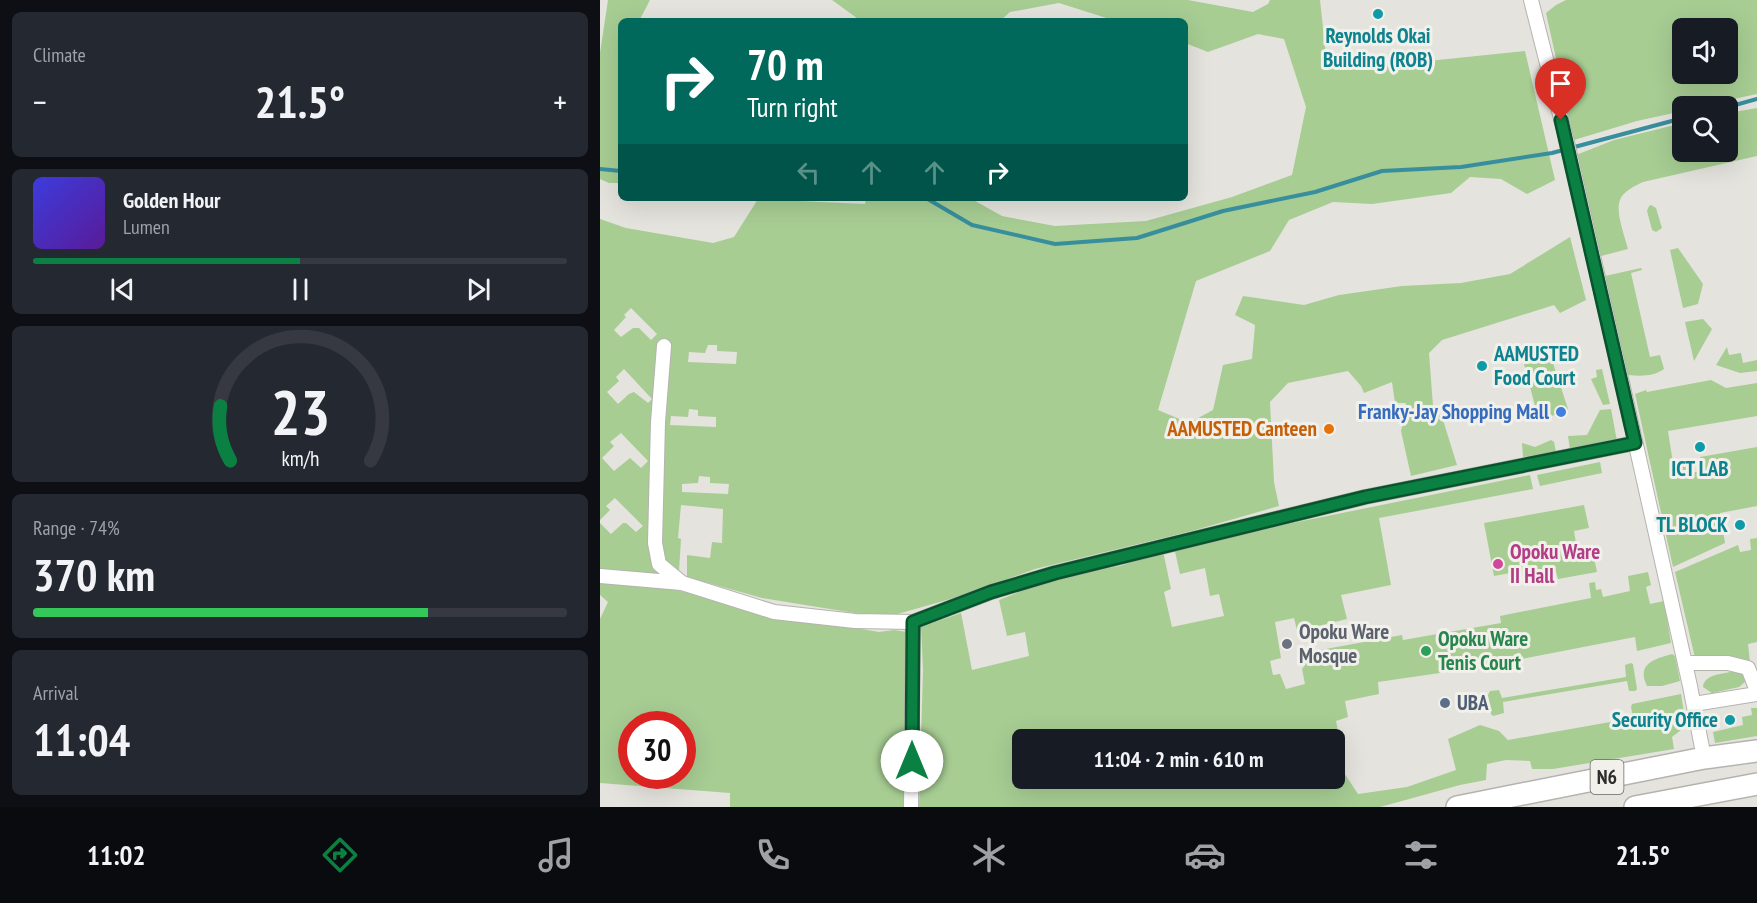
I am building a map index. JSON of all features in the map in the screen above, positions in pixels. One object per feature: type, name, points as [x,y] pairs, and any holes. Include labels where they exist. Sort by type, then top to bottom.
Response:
[{"type":"main road","name":"N6","points":[[1456,807],[1704,758],[1757,751]]},
{"type":"main road","name":"N6","points":[[1635,807],[1757,784]]},
{"type":"street","points":[[1532,1],[1567,142],[1685,663],[1704,758]]},
{"type":"street","points":[[664,346],[658,422],[655,543],[659,564],[682,583]]},
{"type":"street","points":[[600,576],[682,583],[774,612],[855,621],[913,622],[991,592],[1055,573],[1357,499],[1635,443]]},
{"type":"street","points":[[912,807],[913,622]]},
{"type":"street","points":[[1685,663],[1728,663],[1748,668],[1757,693],[1694,704]]},
{"type":"green space","points":[[608,0],[650,0],[641,18],[618,18],[618,183],[609,183],[600,179],[600,53]]},
{"type":"green space","points":[[832,0],[1188,0],[1253,12],[1268,4],[1270,0],[1320,0],[1326,56],[1341,70],[1525,51],[1555,180],[1527,194],[1501,179],[1470,177],[1451,193],[1372,204],[1333,202],[1289,220],[1270,251],[1196,281],[1158,410],[1189,423],[1213,410],[1223,365],[1252,359],[1255,325],[1235,315],[1243,296],[1304,305],[1339,295],[1402,286],[1461,283],[1510,274],[1570,237],[1586,300],[1560,313],[1554,305],[1442,340],[1429,353],[1433,406],[1443,420],[1457,465],[1411,476],[1401,431],[1406,403],[1395,403],[1392,382],[1364,393],[1348,371],[1288,383],[1270,402],[1274,482],[1279,506],[1192,531],[1035,569],[961,596],[894,615],[861,614],[762,598],[687,577],[687,555],[710,558],[712,542],[722,543],[723,509],[681,505],[678,538],[681,539],[679,571],[672,569],[666,578],[600,571],[600,523],[611,534],[623,523],[636,532],[643,526],[615,498],[606,506],[610,510],[600,520],[600,219],[626,228],[713,243],[734,237],[757,201],[865,204],[866,201],[975,201],[1002,216],[1055,226],[1146,221],[1232,197],[1292,175],[1306,107],[1284,39],[1258,34],[1208,52],[1188,44],[1188,18],[1106,18],[1059,3],[1010,12],[1003,18],[857,18]],"holes":[[[631,308],[657,334],[651,340],[639,328],[633,328],[621,337],[614,330]],[[708,345],[717,345],[717,351],[737,352],[736,364],[688,362],[689,352],[705,353]],[[624,369],[652,399],[648,403],[634,392],[618,404],[607,392],[619,381],[616,377]],[[689,409],[698,410],[698,416],[716,417],[716,427],[670,425],[671,416],[688,417]],[[621,433],[648,461],[641,468],[630,458],[614,471],[602,458],[614,446],[610,442]],[[699,476],[710,477],[710,483],[729,484],[728,494],[682,492],[682,484],[698,483]]]},
{"type":"green space","points":[[1566,0],[1757,0],[1757,94],[1738,98],[1738,96],[1672,96],[1672,113],[1637,121],[1574,140],[1546,13]]},
{"type":"green space","points":[[1757,108],[1757,156],[1738,160],[1738,111]]},
{"type":"green space","points":[[1672,126],[1672,162],[1731,162],[1643,182],[1630,189],[1624,194],[1619,205],[1628,249],[1601,256],[1576,155],[1614,140]]},
{"type":"green space","points":[[1651,205],[1656,208],[1662,228],[1656,232],[1652,230],[1647,211]]},
{"type":"green space","points":[[1678,248],[1703,284],[1698,304],[1683,308],[1670,250]]},
{"type":"green space","points":[[1641,268],[1642,270],[1631,273],[1650,357],[1660,355],[1664,369],[1642,376],[1628,375],[1605,276]]},
{"type":"green space","points":[[1703,319],[1712,329],[1694,361],[1685,322]]},
{"type":"green space","points":[[1727,347],[1729,355],[1741,353],[1743,363],[1757,360],[1757,371],[1740,373],[1716,365]]},
{"type":"green space","points":[[1551,357],[1568,409],[1566,412],[1540,419],[1524,364]]},
{"type":"green space","points":[[1602,369],[1610,404],[1603,405],[1591,379],[1597,377],[1596,370]]},
{"type":"green space","points":[[1711,380],[1726,388],[1757,383],[1757,416],[1668,431],[1673,463],[1686,462],[1689,473],[1702,471],[1700,457],[1757,447],[1757,506],[1720,513],[1725,543],[1673,567],[1635,394],[1646,390],[1647,392]]},
{"type":"green space","points":[[1611,409],[1617,441],[1570,450],[1568,436],[1587,435],[1600,410]]},
{"type":"green space","points":[[1551,440],[1554,442],[1556,452],[1523,457],[1522,443],[1535,447]]},
{"type":"green space","points":[[1600,462],[1602,473],[1540,486],[1537,475]]},
{"type":"green space","points":[[1530,475],[1533,489],[1379,518],[1391,585],[1341,595],[1347,619],[1306,629],[1306,637],[1299,638],[1294,618],[1275,622],[1281,658],[1270,661],[1273,675],[1280,674],[1286,689],[1305,684],[1302,669],[1305,665],[1304,653],[1402,635],[1403,640],[1501,623],[1500,616],[1591,598],[1589,583],[1595,582],[1596,590],[1601,589],[1603,597],[1630,591],[1628,576],[1648,572],[1651,585],[1646,587],[1650,604],[1664,601],[1671,643],[1637,651],[1635,637],[1481,667],[1378,682],[1379,694],[1345,701],[1348,717],[1336,721],[1338,729],[1012,729],[1012,789],[1345,789],[1345,774],[1358,794],[1407,787],[1456,770],[1448,739],[1480,725],[1499,731],[1508,740],[1633,718],[1632,704],[1681,694],[1686,726],[1672,737],[1674,749],[1553,769],[1532,769],[1530,761],[1506,760],[1487,764],[1486,780],[1380,807],[919,807],[923,670],[921,627],[961,613],[972,670],[1029,656],[1025,632],[1007,636],[999,600],[1059,576],[1120,566],[1163,551],[1171,589],[1164,592],[1172,627],[1224,616],[1219,594],[1210,596],[1205,568],[1180,574],[1174,547]]},
{"type":"green space","points":[[1584,505],[1589,528],[1574,531],[1578,556],[1593,553],[1597,572],[1558,579],[1556,572],[1523,578],[1521,571],[1494,576],[1484,523]]},
{"type":"green space","points":[[1757,538],[1757,642],[1748,644],[1750,662],[1695,658],[1675,572],[1738,545],[1740,552],[1751,550],[1750,539]]},
{"type":"green space","points":[[600,578],[690,593],[750,610],[879,632],[894,630],[907,632],[906,807],[730,807],[730,793],[678,789],[696,789],[696,711],[618,711],[618,784],[600,783],[600,619],[608,602],[600,595]]},
{"type":"green space","points":[[1672,654],[1675,656],[1680,681],[1662,686],[1647,686],[1644,679],[1645,668],[1653,661]]},
{"type":"green space","points":[[1631,663],[1637,689],[1635,691],[1629,691],[1627,681],[1503,702],[1504,713],[1493,716],[1491,714],[1488,695],[1490,691],[1499,690],[1502,698],[1626,677],[1625,665]]},
{"type":"green space","points":[[1735,671],[1743,674],[1746,679],[1739,687],[1712,693],[1703,687],[1710,677]]},
{"type":"green space","points":[[1751,708],[1757,708],[1757,736],[1715,743],[1713,732],[1743,725],[1742,717],[1752,715]]},
{"type":"waterway","points":[[1738,104],[1757,99]]},
{"type":"waterway","points":[[931,201],[972,225],[1055,244],[1137,238],[1223,211],[1315,192],[1382,171],[1461,167],[1552,153],[1672,121]]},
{"type":"waterway","points":[[600,169],[618,171]]},
{"type":"place","name":"Reynolds Okai Building (ROB)","points":[[1378,14]]},
{"type":"place","name":"AAMUSTED Food Court","points":[[1482,366]]},
{"type":"place","name":"Franky-Jay Shopping Mall","points":[[1561,412]]},
{"type":"place","name":"AAMUSTED Canteen","points":[[1329,429]]},
{"type":"place","name":"ICT LAB","points":[[1700,447]]},
{"type":"place","name":"TL BLOCK","points":[[1740,525]]},
{"type":"place","name":"Opoku Ware II Hall","points":[[1498,564]]},
{"type":"place","name":"Opoku Ware Mosque","points":[[1287,644]]},
{"type":"place","name":"Opoku Ware Tenis Court","points":[[1426,651]]},
{"type":"place","name":"UBA","points":[[1445,703]]},
{"type":"place","name":"Security Office","points":[[1730,720]]},
{"type":"route","points":[[912,761],[913,622],[991,592],[1055,573],[1365,497],[1635,443],[1561,120]]}]
